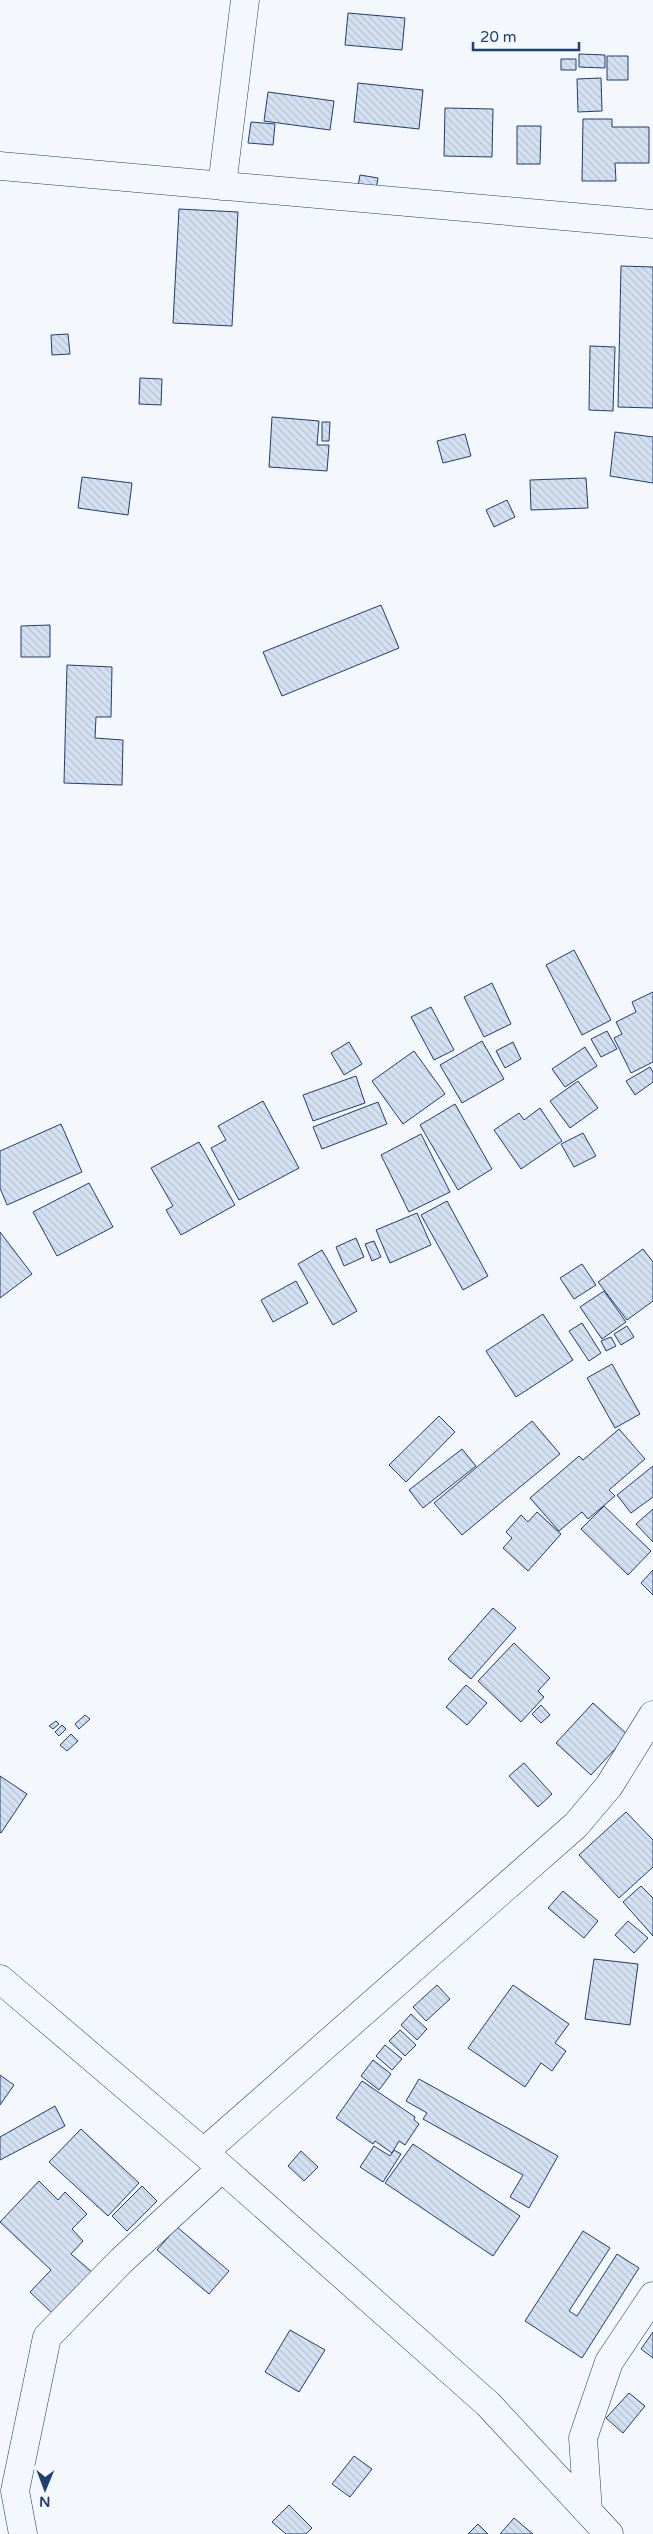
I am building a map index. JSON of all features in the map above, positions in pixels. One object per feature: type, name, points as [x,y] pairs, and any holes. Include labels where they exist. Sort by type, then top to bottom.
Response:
[{"type":"street","points":[[222,186],[245,0]]},
{"type":"street","points":[[0,166],[653,224]]},
{"type":"street","points":[[23,2534],[15,2491],[47,2337],[122,2260],[213,2160],[576,1825],[609,1786],[653,1715]]},
{"type":"street","points":[[0,1979],[213,2160],[488,2404],[609,2534]]},
{"type":"street","points":[[588,2511],[583,2438],[609,2362],[653,2296]]},
{"type":"building","points":[[348,13],[405,18],[402,50],[345,45]]},
{"type":"building","points":[[579,54],[605,55],[605,68],[579,67]]},
{"type":"building","points":[[607,56],[628,56],[628,80],[607,80]]},
{"type":"building","points":[[561,59],[576,59],[576,70],[561,70]]},
{"type":"building","points":[[601,78],[602,111],[578,112],[577,79]]},
{"type":"building","points":[[358,83],[423,90],[419,129],[354,122]]},
{"type":"building","points":[[268,92],[334,101],[330,130],[264,121]]},
{"type":"building","points":[[445,108],[493,109],[492,157],[444,156]]},
{"type":"building","points":[[583,119],[612,119],[612,127],[649,127],[649,163],[615,163],[616,181],[582,181]]},
{"type":"building","points":[[251,122],[275,124],[273,145],[248,143]]},
{"type":"building","points":[[517,126],[541,126],[540,164],[517,164]]},
{"type":"building","points":[[360,175],[378,178],[375,195],[357,192]]},
{"type":"building","points":[[179,209],[238,212],[232,326],[173,323]]},
{"type":"building","points":[[621,266],[653,267],[653,408],[618,407]]},
{"type":"building","points":[[68,334],[70,354],[52,355],[51,335]]},
{"type":"building","points":[[590,346],[615,347],[613,411],[589,410]]},
{"type":"building","points":[[140,378],[162,379],[161,405],[139,404]]},
{"type":"building","points":[[272,417],[319,421],[317,445],[329,445],[327,471],[269,467]]},
{"type":"building","points":[[322,422],[330,422],[329,441],[322,441]]},
{"type":"building","points":[[615,432],[653,437],[653,483],[610,476]]},
{"type":"building","points":[[465,434],[471,456],[443,463],[437,441]]},
{"type":"building","points":[[82,477],[132,483],[128,515],[78,508]]},
{"type":"building","points":[[586,478],[588,508],[531,510],[530,480]]},
{"type":"building","points":[[507,500],[515,517],[494,527],[486,510]]},
{"type":"building","points":[[381,605],[399,648],[282,696],[263,652]]},
{"type":"building","points":[[50,625],[50,657],[21,657],[21,626]]},
{"type":"building","points":[[67,665],[112,667],[111,717],[96,717],[95,738],[123,740],[122,785],[64,783]]},
{"type":"building","points":[[574,950],[611,1020],[582,1035],[546,965]]},
{"type":"building","points":[[492,983],[511,1024],[484,1037],[464,997]]},
{"type":"building","points":[[653,992],[653,1062],[631,1073],[614,1038],[622,1034],[616,1022],[636,1012],[632,1002]]},
{"type":"building","points":[[431,1007],[454,1050],[434,1060],[411,1017]]},
{"type":"building","points":[[607,1031],[617,1049],[601,1057],[591,1039]]},
{"type":"building","points":[[482,1041],[504,1079],[462,1103],[440,1065]]},
{"type":"building","points":[[349,1042],[362,1064],[344,1075],[331,1053]]},
{"type":"building","points":[[513,1042],[521,1059],[505,1068],[496,1051]]},
{"type":"building","points":[[585,1047],[597,1066],[565,1087],[552,1069]]},
{"type":"building","points":[[414,1051],[445,1094],[403,1124],[372,1081]]},
{"type":"building","points":[[650,1067],[653,1072],[653,1082],[635,1095],[626,1081]]},
{"type":"building","points":[[356,1076],[365,1103],[313,1121],[303,1095]]},
{"type":"building","points":[[578,1081],[598,1108],[570,1128],[550,1101]]},
{"type":"building","points":[[263,1101],[299,1168],[239,1200],[211,1148],[226,1140],[218,1126]]},
{"type":"building","points":[[378,1102],[387,1124],[322,1149],[313,1127]]},
{"type":"building","points":[[455,1104],[492,1169],[458,1190],[420,1125]]},
{"type":"building","points":[[540,1108],[562,1141],[521,1169],[494,1130],[519,1113],[524,1120]]},
{"type":"building","points":[[61,1124],[82,1172],[7,1205],[0,1188],[0,1151]]},
{"type":"building","points":[[583,1133],[596,1156],[574,1167],[561,1144]]},
{"type":"building","points":[[421,1134],[450,1192],[409,1212],[381,1155]]},
{"type":"building","points":[[199,1142],[235,1205],[181,1235],[166,1210],[173,1206],[151,1168]]},
{"type":"building","points":[[89,1183],[113,1227],[57,1256],[33,1212]]},
{"type":"building","points":[[447,1201],[488,1276],[463,1290],[421,1215]]},
{"type":"building","points":[[417,1213],[431,1245],[390,1263],[376,1230]]},
{"type":"building","points":[[0,1232],[32,1274],[0,1298]]},
{"type":"building","points":[[356,1238],[364,1257],[344,1266],[336,1247]]},
{"type":"building","points":[[374,1241],[381,1257],[372,1261],[365,1244]]},
{"type":"building","points":[[643,1249],[653,1262],[653,1301],[627,1320],[598,1282]]},
{"type":"building","points":[[322,1250],[357,1311],[333,1325],[298,1264]]},
{"type":"building","points":[[582,1264],[596,1285],[574,1299],[560,1278]]},
{"type":"building","points":[[296,1281],[308,1303],[273,1322],[261,1300]]},
{"type":"building","points":[[604,1291],[626,1322],[602,1339],[580,1307]]},
{"type":"building","points":[[543,1314],[573,1360],[516,1397],[486,1351]]},
{"type":"building","points":[[582,1323],[601,1353],[589,1361],[569,1331]]},
{"type":"building","points":[[627,1326],[634,1337],[621,1345],[614,1334]]},
{"type":"building","points":[[611,1337],[616,1346],[606,1351],[601,1341]]},
{"type":"building","points":[[612,1364],[640,1414],[615,1428],[587,1378]]},
{"type":"building","points":[[439,1416],[455,1432],[406,1482],[389,1465]]},
{"type":"building","points":[[532,1421],[560,1454],[462,1535],[434,1503]]},
{"type":"building","points":[[619,1429],[645,1459],[609,1490],[615,1496],[588,1519],[582,1512],[559,1531],[530,1498],[579,1456],[583,1460]]},
{"type":"building","points":[[462,1449],[476,1466],[423,1508],[409,1490]]},
{"type":"building","points":[[653,1466],[653,1497],[631,1513],[617,1495]]},
{"type":"building","points":[[604,1506],[651,1551],[628,1575],[581,1529]]},
{"type":"building","points":[[653,1509],[653,1542],[636,1524]]},
{"type":"building","points":[[537,1512],[561,1534],[528,1571],[503,1548],[512,1538],[506,1532],[521,1515],[528,1522]]},
{"type":"building","points":[[653,1570],[653,1595],[641,1583]]},
{"type":"building","points":[[493,1608],[516,1628],[471,1679],[448,1659]]},
{"type":"building","points":[[514,1643],[550,1678],[538,1691],[544,1697],[521,1722],[478,1681]]},
{"type":"building","points":[[466,1685],[487,1703],[467,1725],[446,1707]]},
{"type":"building","points":[[593,1703],[628,1735],[591,1775],[556,1743]]},
{"type":"building","points":[[541,1705],[550,1715],[541,1723],[532,1714]]},
{"type":"building","points":[[85,1715],[90,1719],[79,1729],[75,1724]]},
{"type":"building","points":[[56,1721],[59,1724],[53,1729],[49,1726]]},
{"type":"building","points":[[62,1725],[66,1729],[59,1736],[55,1732]]},
{"type":"building","points":[[71,1734],[78,1741],[67,1751],[60,1745]]},
{"type":"building","points":[[524,1763],[552,1794],[538,1807],[509,1776]]},
{"type":"building","points":[[0,1776],[27,1794],[1,1833],[0,1832]]},
{"type":"building","points":[[626,1812],[653,1840],[653,1867],[619,1898],[579,1855]]},
{"type":"building","points":[[641,1886],[653,1898],[653,1936],[623,1902]]},
{"type":"building","points":[[563,1891],[598,1921],[584,1938],[548,1908]]},
{"type":"building","points":[[628,1921],[648,1938],[634,1953],[615,1935]]},
{"type":"building","points":[[594,1959],[638,1964],[630,2025],[585,2019]]},
{"type":"building","points":[[437,1985],[450,1999],[426,2021],[413,2007]]},
{"type":"building","points":[[513,1985],[569,2024],[555,2043],[566,2051],[552,2071],[541,2063],[525,2087],[468,2048]]},
{"type":"building","points":[[411,2014],[427,2029],[417,2040],[401,2025]]},
{"type":"building","points":[[400,2030],[416,2045],[405,2056],[389,2041]]},
{"type":"building","points":[[385,2045],[402,2059],[392,2070],[376,2056]]},
{"type":"building","points":[[373,2060],[391,2074],[379,2090],[361,2076]]},
{"type":"building","points":[[0,2075],[14,2085],[0,2105]]},
{"type":"building","points":[[419,2079],[558,2156],[529,2208],[510,2197],[523,2175],[423,2119],[427,2113],[406,2101]]},
{"type":"building","points":[[362,2081],[415,2117],[414,2120],[419,2124],[405,2145],[399,2141],[392,2153],[375,2141],[373,2144],[336,2118]]},
{"type":"building","points":[[55,2106],[65,2126],[0,2160],[0,2137]]},
{"type":"building","points":[[81,2129],[139,2183],[108,2216],[49,2162]]},
{"type":"building","points":[[413,2144],[520,2216],[493,2256],[385,2183]]},
{"type":"building","points":[[374,2146],[390,2156],[394,2150],[401,2154],[383,2182],[360,2167]]},
{"type":"building","points":[[301,2151],[318,2167],[304,2181],[288,2166]]},
{"type":"building","points":[[39,2181],[58,2200],[65,2192],[87,2214],[72,2229],[83,2241],[71,2254],[92,2272],[52,2313],[30,2292],[51,2270],[0,2222]]},
{"type":"building","points":[[142,2186],[157,2201],[127,2231],[112,2216]]},
{"type":"building","points":[[177,2227],[229,2271],[209,2294],[157,2250]]},
{"type":"building","points":[[583,2231],[610,2248],[569,2311],[577,2316],[617,2254],[639,2268],[582,2358],[525,2321]]},
{"type":"building","points":[[290,2330],[325,2350],[299,2392],[265,2372]]},
{"type":"building","points":[[653,2332],[653,2358],[641,2349]]},
{"type":"building","points":[[629,2393],[645,2406],[623,2433],[606,2418]]},
{"type":"building","points":[[354,2456],[372,2469],[350,2497],[332,2484]]},
{"type":"building","points":[[289,2505],[312,2528],[306,2534],[286,2534],[272,2522]]},
{"type":"building","points":[[514,2518],[533,2534],[500,2534]]},
{"type":"building","points":[[478,2524],[488,2534],[468,2534]]}]
